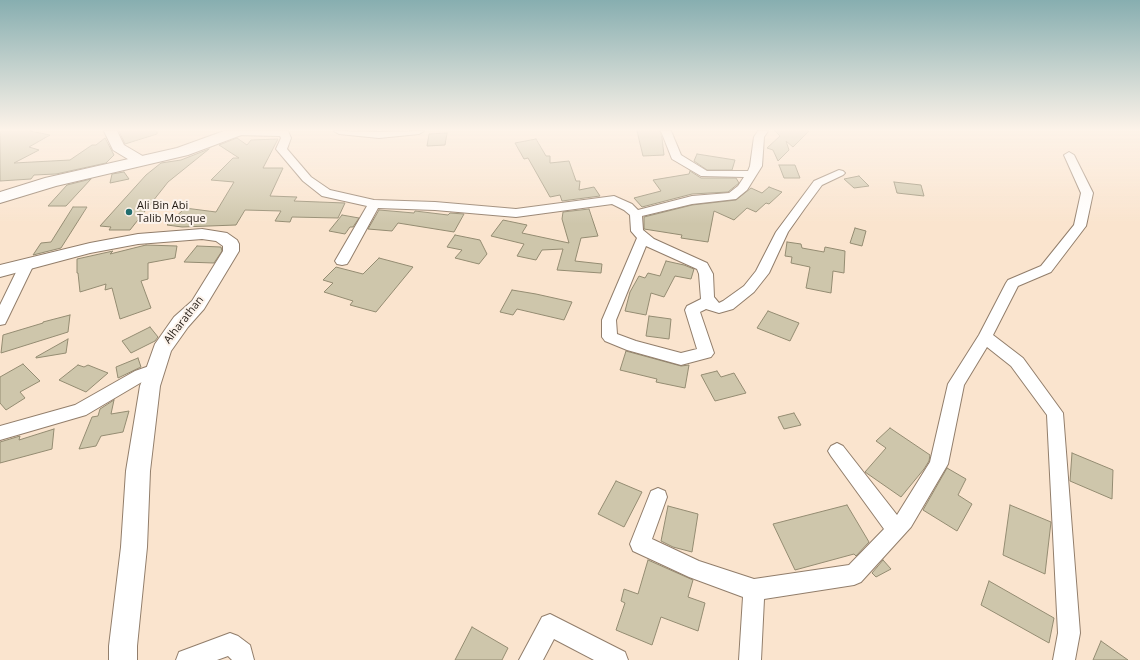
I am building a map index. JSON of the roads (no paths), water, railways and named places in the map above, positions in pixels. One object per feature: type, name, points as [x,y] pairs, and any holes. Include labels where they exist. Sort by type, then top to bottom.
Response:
[{"type":"main road","points":[[0,198],[51,182],[138,162]]},
{"type":"street","points":[[292,162],[307,179],[326,193],[374,204],[435,206],[516,213],[614,200],[628,207],[636,214],[637,231],[643,238],[702,266],[706,274],[707,297],[712,306],[719,308],[728,306],[749,289],[762,273],[782,232],[818,183],[839,173]]},
{"type":"street","points":[[684,162],[705,174],[751,174]]},
{"type":"street","points":[[636,214],[692,200],[732,196],[743,188],[756,166],[756,162]]},
{"type":"street","points":[[658,497],[640,544],[696,570],[754,590],[854,576],[904,521],[939,464],[956,384],[985,337],[1013,283],[1046,269],[1080,226],[1087,193],[1072,162]]},
{"type":"street","points":[[342,262],[374,204]]},
{"type":"street","name":"Alharathan","points":[[0,271],[90,248],[138,239],[202,234],[221,237],[231,244],[231,251],[198,305],[181,322],[162,349],[150,386],[138,471],[134,547],[123,646],[123,660]]},
{"type":"street","points":[[643,238],[609,320],[610,337],[632,346],[681,359],[706,353],[692,310],[709,301]]},
{"type":"street","points":[[0,320],[27,264]]},
{"type":"street","points":[[985,337],[1017,362],[1055,413],[1069,633],[1064,660]]},
{"type":"street","points":[[0,433],[80,410],[141,375],[155,370]]},
{"type":"street","points":[[837,451],[896,529]]},
{"type":"street","points":[[750,660],[754,590]]},
{"type":"street","points":[[530,660],[550,625],[617,660]]},
{"type":"street","points":[[187,660],[230,644],[242,653],[243,660]]},
{"type":"place","name":"Ali Bin Abi Talib Mosque","points":[[129,212]]}]
